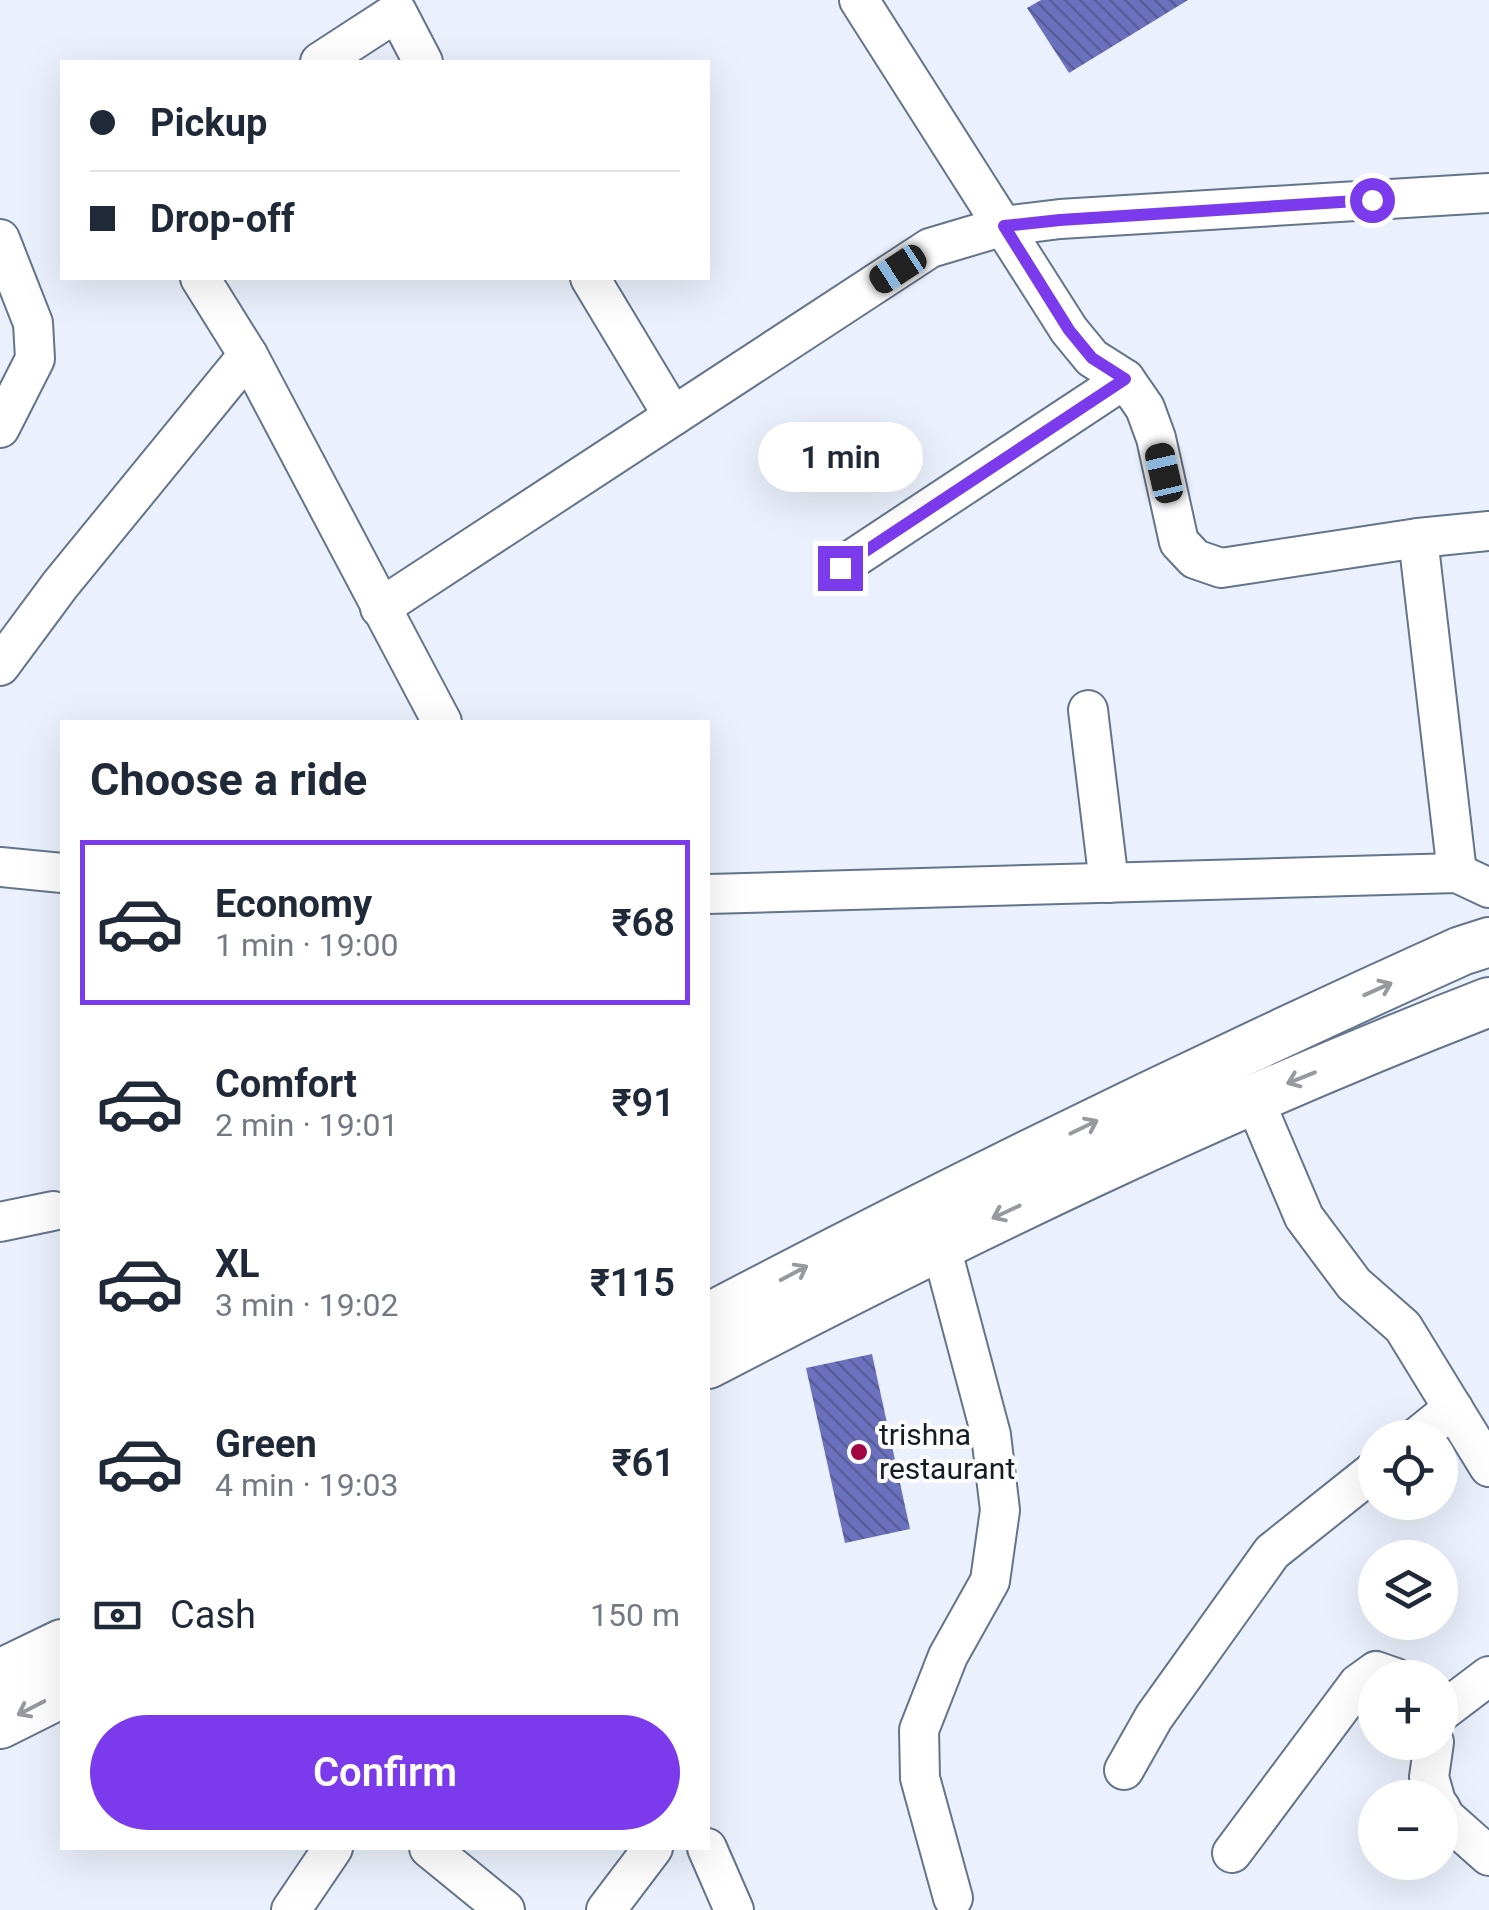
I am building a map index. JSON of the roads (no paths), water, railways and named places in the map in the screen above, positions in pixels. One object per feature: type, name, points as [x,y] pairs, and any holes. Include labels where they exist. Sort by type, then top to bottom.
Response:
[{"type":"main road","points":[[710,1317],[933,1200],[1236,1053],[1461,951],[1489,942]]},
{"type":"main road","points":[[710,1363],[940,1243],[1252,1098],[1489,1002]]},
{"type":"main road","points":[[0,1674],[60,1645]]},
{"type":"main road","points":[[0,1724],[60,1693]]},
{"type":"street","points":[[860,0],[1069,330],[1092,358],[1125,379],[1145,408],[1156,438],[1179,542],[1195,560],[1221,568],[1489,531]]},
{"type":"street","points":[[323,60],[406,6],[422,60]]},
{"type":"street","points":[[380,608],[930,248],[1004,226],[1060,220],[1489,193]]},
{"type":"street","points":[[0,239],[32,323],[35,358],[0,428]]},
{"type":"street","points":[[201,280],[248,355],[441,720]]},
{"type":"street","points":[[591,280],[673,416]]},
{"type":"street","points":[[0,666],[60,585],[248,355]]},
{"type":"street","points":[[840,568],[1125,379]]},
{"type":"street","points":[[710,894],[1109,883],[1473,881],[1418,538]]},
{"type":"street","points":[[1088,710],[1109,883]]},
{"type":"street","points":[[0,867],[60,872]]},
{"type":"street","points":[[1252,1098],[1304,1217],[1354,1284],[1403,1327],[1489,1468]]},
{"type":"street","points":[[0,1222],[53,1212]]},
{"type":"street","points":[[940,1243],[992,1435],[1000,1510],[990,1581],[948,1656],[920,1730],[920,1778],[953,1898]]},
{"type":"street","points":[[1438,1420],[1453,1408]]},
{"type":"street","points":[[1124,1770],[1154,1717],[1272,1552],[1358,1484]]},
{"type":"street","points":[[1458,1699],[1489,1676]]},
{"type":"street","points":[[1232,1853],[1358,1684]]},
{"type":"street","points":[[1458,1828],[1489,1856]]},
{"type":"street","points":[[290,1910],[333,1850]]},
{"type":"street","points":[[431,1850],[505,1910]]},
{"type":"street","points":[[606,1910],[652,1850]]},
{"type":"street","points":[[708,1850],[734,1910]]},
{"type":"place","name":"trishna restaurant","points":[[859,1452]]}]
